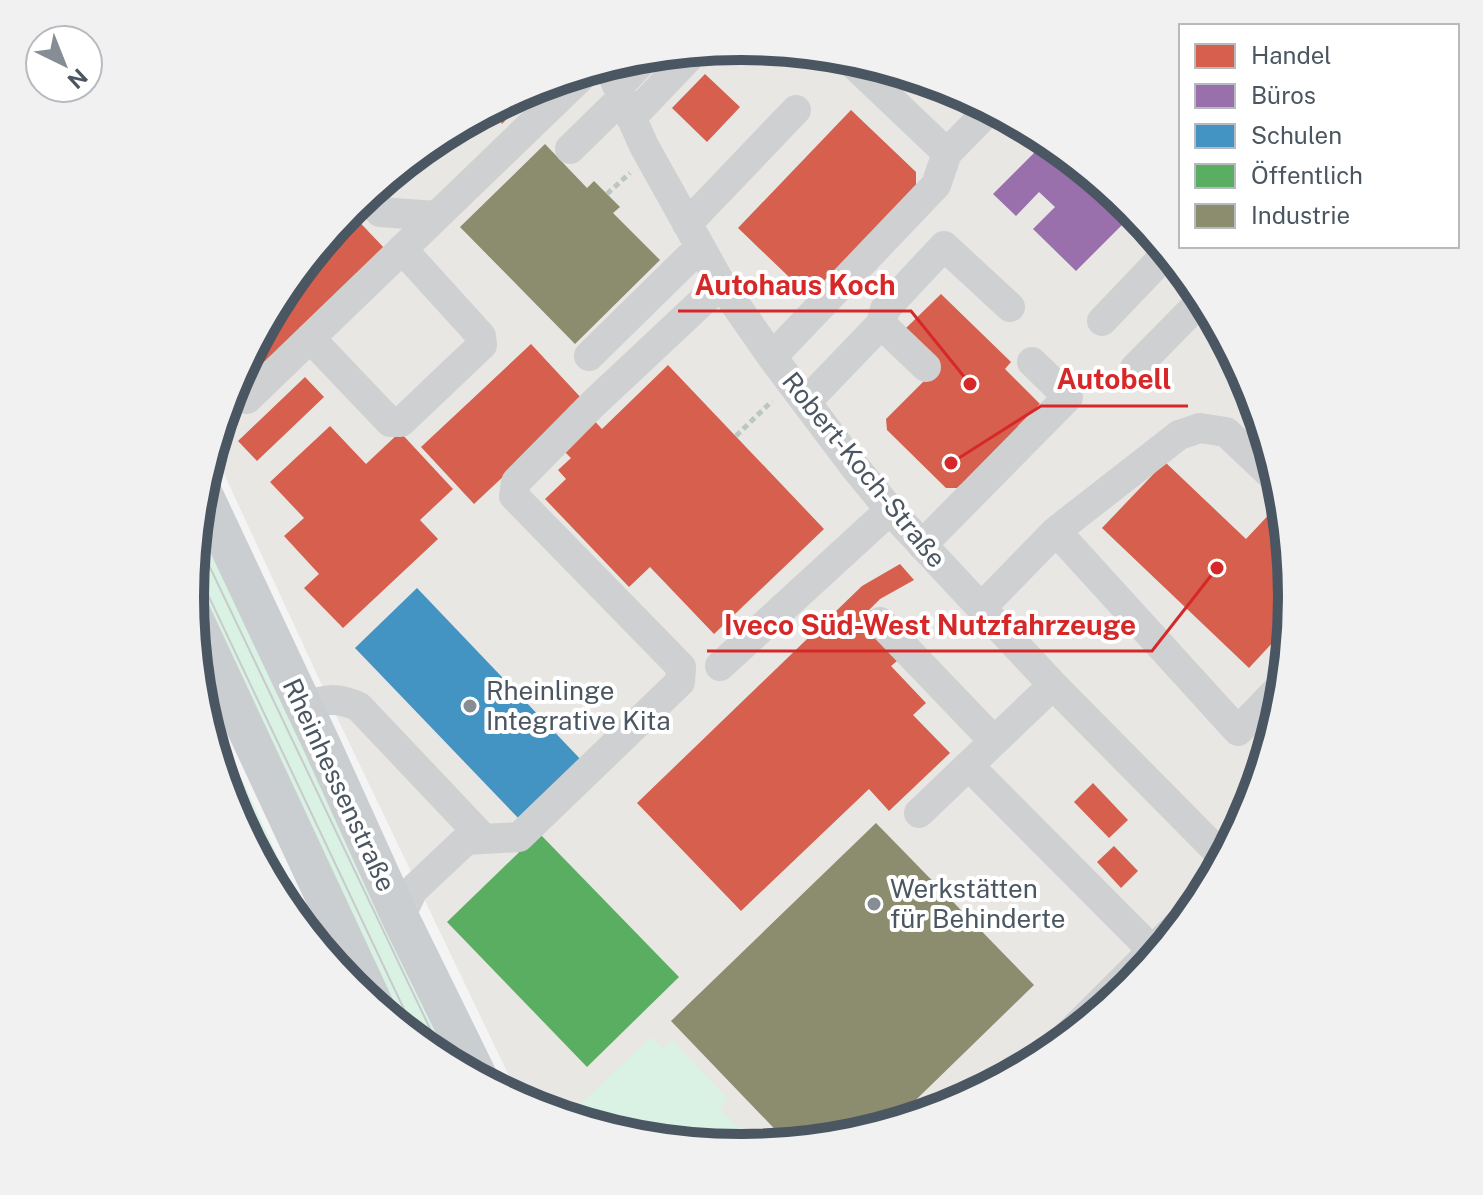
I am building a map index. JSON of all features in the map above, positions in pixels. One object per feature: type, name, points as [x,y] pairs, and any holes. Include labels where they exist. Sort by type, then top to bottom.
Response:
[{"type":"main road","name":"Rheinhessenstraße","points":[[211,510],[400,917],[471,1062]]},
{"type":"main road","points":[[206,644],[363,980]]},
{"type":"street","points":[[620,92],[669,65]]},
{"type":"street","points":[[570,149],[637,70]]},
{"type":"street","points":[[864,74],[947,153]]},
{"type":"street","points":[[247,399],[568,89]]},
{"type":"street","name":"Robert-Koch-Straße","points":[[620,92],[670,195],[721,284],[772,357],[792,398],[890,510],[1053,685],[1216,850]]},
{"type":"street","points":[[589,356],[694,236],[796,110]]},
{"type":"street","points":[[772,357],[936,185],[947,153],[982,117]]},
{"type":"street","points":[[374,205],[380,212],[436,216]]},
{"type":"street","points":[[792,398],[881,324],[885,309],[944,246],[1010,307]]},
{"type":"street","points":[[310,338],[390,422],[401,422],[482,345],[481,336],[402,249]]},
{"type":"street","points":[[1102,321],[1160,260]]},
{"type":"street","points":[[400,917],[413,890],[466,840],[519,837],[680,682],[681,667],[514,496],[516,482],[594,403],[721,284]]},
{"type":"street","points":[[1135,368],[1194,308]]},
{"type":"street","points":[[881,324],[926,367]]},
{"type":"street","points":[[922,545],[1068,397],[1032,362]]},
{"type":"street","points":[[981,608],[1056,531],[1179,435],[1200,428],[1226,432],[1263,467]]},
{"type":"street","points":[[720,666],[890,510]]},
{"type":"street","points":[[1056,531],[1238,731],[1270,698]]},
{"type":"street","points":[[880,622],[994,741]]},
{"type":"street","points":[[919,813],[1053,685]]},
{"type":"street","points":[[304,706],[324,700],[343,700],[359,707],[484,839]]},
{"type":"street","points":[[969,766],[1150,948]]},
{"type":"path","points":[[607,194],[636,167]]},
{"type":"path","points":[[736,436],[792,398]]},
{"type":"shaded area","points":[[706,61],[777,61],[812,65],[881,78],[914,89],[979,115],[1010,132],[1096,193],[1122,217],[1168,270],[1224,360],[1261,458],[1278,562],[1278,633],[1274,668],[1261,737],[1250,770],[1224,835],[1207,866],[1146,952],[1122,978],[1069,1024],[979,1080],[881,1117],[777,1134],[706,1134],[602,1117],[513,1084],[220,466],[245,392],[276,329],[315,270],[361,217],[387,193],[443,151],[504,115],[602,78]]},
{"type":"green space","points":[[208,534],[449,1048],[388,1003],[204,607]]},
{"type":"green space","points":[[222,736],[298,900],[259,835]]},
{"type":"green space","points":[[651,1037],[663,1049],[672,1040],[728,1099],[719,1108],[745,1135],[706,1134],[637,1125],[576,1108]]},
{"type":"building: Handel","points":[[705,74],[740,107],[707,142],[672,108]]},
{"type":"building: Handel","points":[[515,110],[502,124],[499,118]]},
{"type":"building: Handel","points":[[851,110],[916,172],[916,189],[812,299],[738,228]]},
{"type":"building: Handel","points":[[358,220],[386,250],[252,376],[295,299],[315,270]]},
{"type":"building: Handel","points":[[941,294],[1011,362],[1005,369],[1040,404],[1018,426],[1022,429],[957,488],[946,488],[887,430],[886,419],[940,365],[904,330]]},
{"type":"building: Handel","points":[[531,344],[584,401],[474,504],[421,447]]},
{"type":"building: Handel","points":[[668,365],[824,529],[714,634],[650,567],[629,587],[545,499],[566,479],[558,470],[571,458],[559,446],[590,416],[602,429]]},
{"type":"building: Handel","points":[[305,377],[324,397],[257,461],[238,441]]},
{"type":"building: Handel","points":[[330,426],[366,464],[400,432],[453,489],[420,520],[438,539],[343,628],[304,588],[319,574],[284,536],[304,518],[270,482]]},
{"type":"building: Handel","points":[[1165,462],[1246,539],[1272,512],[1278,562],[1277,637],[1249,668],[1102,528]]},
{"type":"building: Handel","points":[[900,564],[914,580],[880,599],[865,614],[903,656],[891,666],[926,703],[913,715],[950,753],[889,811],[869,789],[741,911],[637,803],[862,586]]},
{"type":"building: Handel","points":[[1093,783],[1128,820],[1109,838],[1074,802]]},
{"type":"building: Handel","points":[[1114,846],[1138,871],[1121,888],[1097,862]]},
{"type":"building: Büros","points":[[1038,149],[1069,171],[1126,221],[1076,271],[1033,229],[1055,207],[1039,192],[1016,216],[993,194]]},
{"type":"building: Schulen","name":"Rheinlinge Integrative Kita","points":[[417,588],[585,764],[523,823],[355,648]]},
{"type":"building: Öffentlich","points":[[539,833],[679,977],[587,1067],[447,922]]},
{"type":"building: Industrie","points":[[545,144],[587,188],[594,181],[620,207],[613,213],[660,260],[575,344],[460,227]]},
{"type":"building: Industrie","name":"Werkstätten für Behinderte","points":[[876,823],[1034,985],[907,1108],[846,1125],[779,1134],[671,1021]]},
{"type":"tram line","points":[[205,558],[435,1038]]},
{"type":"tram line","points":[[204,587],[409,1020]]},
{"type":"place","name":"Autohaus Koch","points":[[970,384]]},
{"type":"place","name":"Autobell","points":[[951,463]]},
{"type":"place","name":"Iveco Süd-West Nutzfahrzeuge","points":[[1217,568]]},
{"type":"place","name":"Rheinlinge Integrative Kita","points":[[470,706]]},
{"type":"place","name":"Werkstätten für Behinderte","points":[[874,904]]}]
